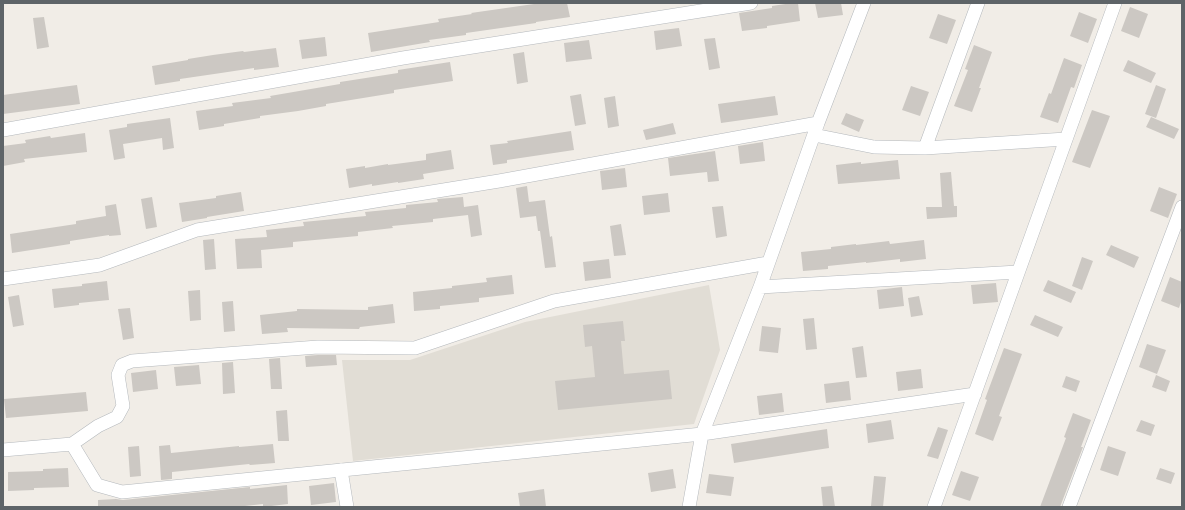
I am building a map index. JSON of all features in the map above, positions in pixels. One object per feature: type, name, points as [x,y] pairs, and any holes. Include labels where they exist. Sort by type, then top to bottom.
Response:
[{"type":"street","points":[[3,130],[403,58],[751,3]]},
{"type":"street","points":[[690,507],[702,434],[760,287],[816,129],[864,3]]},
{"type":"street","points":[[925,148],[978,3]]},
{"type":"street","points":[[934,507],[1115,3]]},
{"type":"street","points":[[3,279],[100,265],[197,230],[816,129],[874,147],[925,148],[1066,138]]},
{"type":"street","points":[[1069,507],[1182,207]]},
{"type":"street","points":[[3,450],[72,444],[98,426],[117,417],[123,406],[118,375],[122,365],[132,361],[318,347],[415,348],[554,301],[768,263]]},
{"type":"street","points":[[760,287],[1018,272]]},
{"type":"street","points":[[72,444],[97,486],[122,492],[702,434],[975,394]]},
{"type":"street","points":[[341,470],[347,507]]},
{"type":"shaded area","points":[[709,285],[720,350],[694,424],[353,461],[342,360],[410,360],[525,322]]},
{"type":"building","points":[[541,3],[567,3],[570,17],[466,33],[466,35],[429,40],[430,42],[371,52],[368,33],[439,22],[438,19],[472,14],[471,13]]},
{"type":"building","points":[[798,3],[800,21],[767,26],[767,28],[742,31],[739,13],[772,8],[772,6]]},
{"type":"building","points":[[815,3],[841,3],[843,15],[818,18]]},
{"type":"building","points":[[1130,7],[1148,14],[1139,38],[1121,31]]},
{"type":"building","points":[[1079,12],[1097,19],[1088,43],[1070,36]]},
{"type":"building","points":[[938,14],[956,20],[947,44],[929,38]]},
{"type":"building","points":[[44,17],[49,47],[37,49],[33,18]]},
{"type":"building","points":[[679,28],[682,46],[656,50],[654,31]]},
{"type":"building","points":[[325,37],[327,56],[302,59],[299,40]]},
{"type":"building","points":[[715,38],[720,68],[709,70],[704,39]]},
{"type":"building","points":[[589,40],[592,59],[566,62],[564,43]]},
{"type":"building","points":[[974,45],[992,52],[972,112],[954,106],[968,70],[965,69]]},
{"type":"building","points":[[276,48],[279,67],[254,70],[254,68],[180,79],[180,81],[155,85],[152,66],[213,55]]},
{"type":"building","points":[[524,52],[528,82],[517,84],[513,54]]},
{"type":"building","points":[[1064,58],[1082,65],[1074,88],[1071,87],[1058,123],[1040,117],[1049,93],[1051,94]]},
{"type":"building","points":[[1128,60],[1156,73],[1151,83],[1123,71]]},
{"type":"building","points":[[450,62],[453,81],[394,90],[394,93],[326,104],[326,106],[298,111],[260,116],[260,118],[199,130],[196,111],[233,106],[232,103],[271,98],[270,96],[340,84],[340,82],[398,73],[398,70]]},
{"type":"building","points":[[77,85],[80,104],[3,114],[3,95]]},
{"type":"building","points":[[1156,85],[1166,89],[1156,118],[1145,114]]},
{"type":"building","points":[[911,86],[929,92],[920,116],[902,110]]},
{"type":"building","points":[[581,94],[586,124],[575,126],[570,96]]},
{"type":"building","points":[[615,96],[619,126],[608,128],[604,98]]},
{"type":"building","points":[[775,96],[778,115],[721,123],[718,104]]},
{"type":"building","points":[[1092,110],[1110,116],[1090,168],[1072,162]]},
{"type":"building","points":[[846,113],[864,120],[859,132],[841,124]]},
{"type":"building","points":[[1151,117],[1179,129],[1174,139],[1146,127]]},
{"type":"building","points":[[170,118],[174,148],[163,150],[162,138],[123,144],[125,158],[114,160],[109,130],[127,127],[127,124]]},
{"type":"building","points":[[673,123],[676,134],[646,140],[643,130]]},
{"type":"building","points":[[571,131],[574,150],[507,160],[507,163],[493,165],[490,145]]},
{"type":"building","points":[[85,133],[87,152],[24,159],[25,162],[3,166],[3,146],[26,143],[25,140],[50,136],[51,138]]},
{"type":"building","points":[[763,142],[765,161],[740,164],[738,146]]},
{"type":"building","points":[[451,150],[454,169],[423,174],[424,179],[372,186],[372,184],[349,188],[346,169],[426,160],[426,154]]},
{"type":"building","points":[[715,151],[719,181],[708,182],[707,172],[670,176],[668,158]]},
{"type":"building","points":[[898,160],[900,179],[838,184],[836,165]]},
{"type":"building","points":[[625,168],[627,187],[602,190],[600,171]]},
{"type":"building","points":[[951,172],[954,206],[957,206],[957,217],[927,219],[926,207],[942,207],[940,173]]},
{"type":"building","points":[[527,186],[529,202],[545,200],[556,267],[545,268],[540,231],[538,231],[536,216],[520,218],[516,188]]},
{"type":"building","points":[[1159,187],[1177,194],[1168,218],[1150,211]]},
{"type":"building","points":[[241,192],[244,211],[182,222],[179,203],[216,198],[216,196]]},
{"type":"building","points":[[668,193],[670,212],[644,215],[642,196]]},
{"type":"building","points":[[152,197],[157,227],[146,229],[141,199]]},
{"type":"building","points":[[463,197],[464,207],[478,205],[482,235],[471,237],[468,215],[433,219],[433,222],[392,226],[393,228],[358,232],[358,236],[293,242],[293,247],[261,250],[262,268],[237,269],[235,239],[267,237],[266,230],[304,226],[303,222],[366,216],[365,212],[406,208],[406,205],[438,202],[437,199]]},
{"type":"building","points":[[116,204],[121,235],[109,235],[70,241],[70,244],[12,253],[10,234],[76,224],[76,221],[106,216],[105,206]]},
{"type":"building","points":[[723,206],[727,236],[716,238],[712,207]]},
{"type":"building","points":[[621,224],[626,255],[614,256],[610,226]]},
{"type":"building","points":[[214,239],[216,269],[205,270],[203,240]]},
{"type":"building","points":[[924,240],[926,259],[900,262],[900,259],[866,262],[828,266],[828,269],[803,271],[801,252],[831,249],[831,247],[856,244],[889,241],[890,244]]},
{"type":"building","points":[[1111,245],[1139,257],[1134,268],[1106,255]]},
{"type":"building","points":[[1082,257],[1093,261],[1082,290],[1072,286]]},
{"type":"building","points":[[609,259],[611,278],[585,281],[583,262]]},
{"type":"building","points":[[512,275],[514,294],[479,298],[479,302],[440,306],[440,309],[414,311],[413,292],[452,288],[452,286],[487,282],[486,278]]},
{"type":"building","points":[[1170,277],[1182,282],[1182,299],[1179,308],[1161,301]]},
{"type":"building","points":[[1048,280],[1076,292],[1071,303],[1043,291]]},
{"type":"building","points":[[107,281],[109,300],[79,303],[79,305],[54,308],[52,289],[82,286],[82,284]]},
{"type":"building","points":[[996,283],[998,302],[973,304],[971,285]]},
{"type":"building","points":[[902,287],[904,306],[879,309],[877,290]]},
{"type":"building","points":[[200,290],[201,320],[190,321],[188,291]]},
{"type":"building","points":[[19,295],[24,325],[13,327],[8,297]]},
{"type":"building","points":[[919,296],[923,315],[911,317],[908,298]]},
{"type":"building","points":[[233,301],[235,331],[224,332],[222,302]]},
{"type":"building","points":[[393,304],[395,323],[360,327],[359,329],[287,328],[288,332],[262,334],[260,315],[297,311],[297,309],[368,310],[368,307]]},
{"type":"building","points":[[130,308],[134,338],[123,340],[118,309]]},
{"type":"building","points":[[1035,315],[1063,327],[1058,337],[1030,325]]},
{"type":"building","points":[[814,318],[817,349],[806,350],[803,319]]},
{"type":"building","points":[[623,321],[625,341],[621,341],[624,374],[669,370],[672,399],[558,410],[555,381],[595,377],[592,346],[585,347],[583,325]]},
{"type":"building","points":[[762,326],[781,328],[778,353],[759,351]]},
{"type":"building","points":[[1147,344],[1166,350],[1157,374],[1139,367]]},
{"type":"building","points":[[863,346],[867,377],[856,378],[852,348]]},
{"type":"building","points":[[1004,348],[1022,354],[999,416],[1002,417],[993,441],[975,434],[987,400],[985,399]]},
{"type":"building","points":[[336,355],[337,365],[306,367],[305,356]]},
{"type":"building","points":[[280,358],[282,389],[271,389],[269,359]]},
{"type":"building","points":[[233,362],[235,393],[223,394],[222,363]]},
{"type":"building","points":[[199,365],[201,384],[176,386],[174,367]]},
{"type":"building","points":[[921,369],[923,388],[898,391],[896,372]]},
{"type":"building","points":[[156,370],[158,389],[133,392],[131,373]]},
{"type":"building","points":[[1156,375],[1170,381],[1166,392],[1152,387]]},
{"type":"building","points":[[1066,376],[1080,381],[1076,392],[1062,387]]},
{"type":"building","points":[[849,381],[851,400],[826,403],[824,384]]},
{"type":"building","points":[[86,392],[88,411],[6,418],[4,399]]},
{"type":"building","points":[[782,393],[784,412],[759,415],[757,396]]},
{"type":"building","points":[[287,410],[289,441],[278,441],[276,411]]},
{"type":"building","points":[[1073,413],[1091,420],[1081,447],[1083,447],[1060,507],[1040,507],[1066,438],[1064,437]]},
{"type":"building","points":[[891,420],[894,439],[868,443],[866,424]]},
{"type":"building","points":[[1141,420],[1155,425],[1151,436],[1136,431]]},
{"type":"building","points":[[938,427],[948,430],[938,459],[927,456]]},
{"type":"building","points":[[827,429],[829,448],[734,463],[731,444]]},
{"type":"building","points":[[273,444],[275,463],[249,464],[172,472],[172,479],[161,480],[159,446],[170,445],[171,453]]},
{"type":"building","points":[[139,446],[141,476],[130,477],[128,447]]},
{"type":"building","points":[[1108,446],[1126,452],[1118,476],[1100,470]]},
{"type":"building","points":[[68,468],[69,487],[34,488],[34,490],[8,491],[8,472],[43,471],[43,469]]},
{"type":"building","points":[[1160,468],[1175,473],[1171,484],[1156,479]]},
{"type":"building","points":[[673,469],[676,488],[651,492],[648,473]]},
{"type":"building","points":[[961,471],[979,477],[970,501],[952,495]]},
{"type":"building","points":[[709,474],[734,477],[731,496],[706,493]]},
{"type":"building","points":[[874,476],[886,477],[883,507],[871,506]]},
{"type":"building","points":[[334,483],[336,502],[311,505],[309,486]]},
{"type":"building","points":[[287,485],[288,504],[263,507],[263,504],[236,507],[98,507],[98,500],[123,500],[250,487],[250,489]]},
{"type":"building","points":[[832,486],[835,507],[823,507],[821,487]]},
{"type":"building","points":[[544,489],[546,507],[520,507],[518,493]]}]
